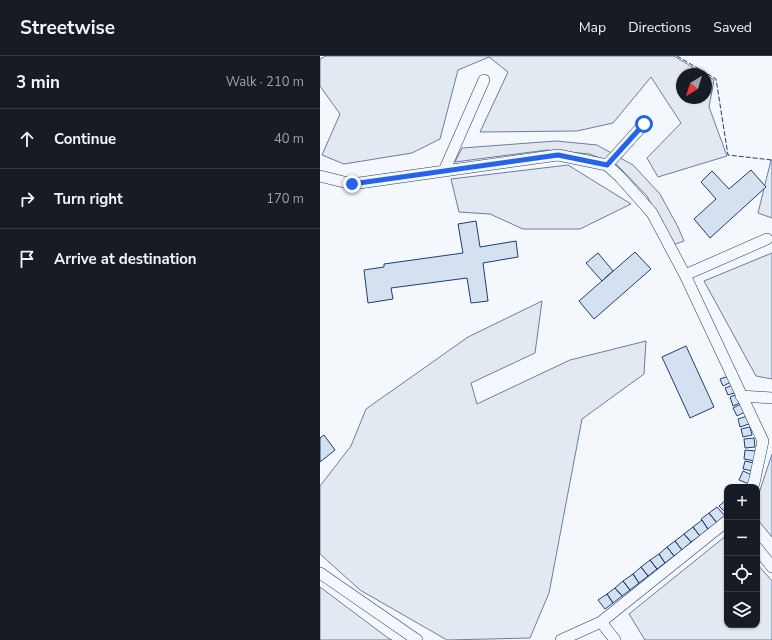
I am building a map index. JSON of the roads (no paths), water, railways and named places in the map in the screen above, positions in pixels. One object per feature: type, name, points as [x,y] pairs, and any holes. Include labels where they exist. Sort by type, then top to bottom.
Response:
[{"type":"lane","points":[[444,171],[484,80]]},
{"type":"lane","points":[[607,165],[644,124]]},
{"type":"lane","points":[[320,176],[352,184],[558,155],[607,165],[620,177],[652,213],[685,276],[763,441],[754,484]]},
{"type":"lane","points":[[685,276],[767,239]]},
{"type":"lane","points":[[741,396],[772,398]]},
{"type":"lane","points":[[562,640],[601,622],[724,523]]},
{"type":"lane","points":[[760,552],[772,567]]},
{"type":"lane","points":[[320,573],[417,640]]},
{"type":"lane","points":[[601,622],[616,640]]}]
